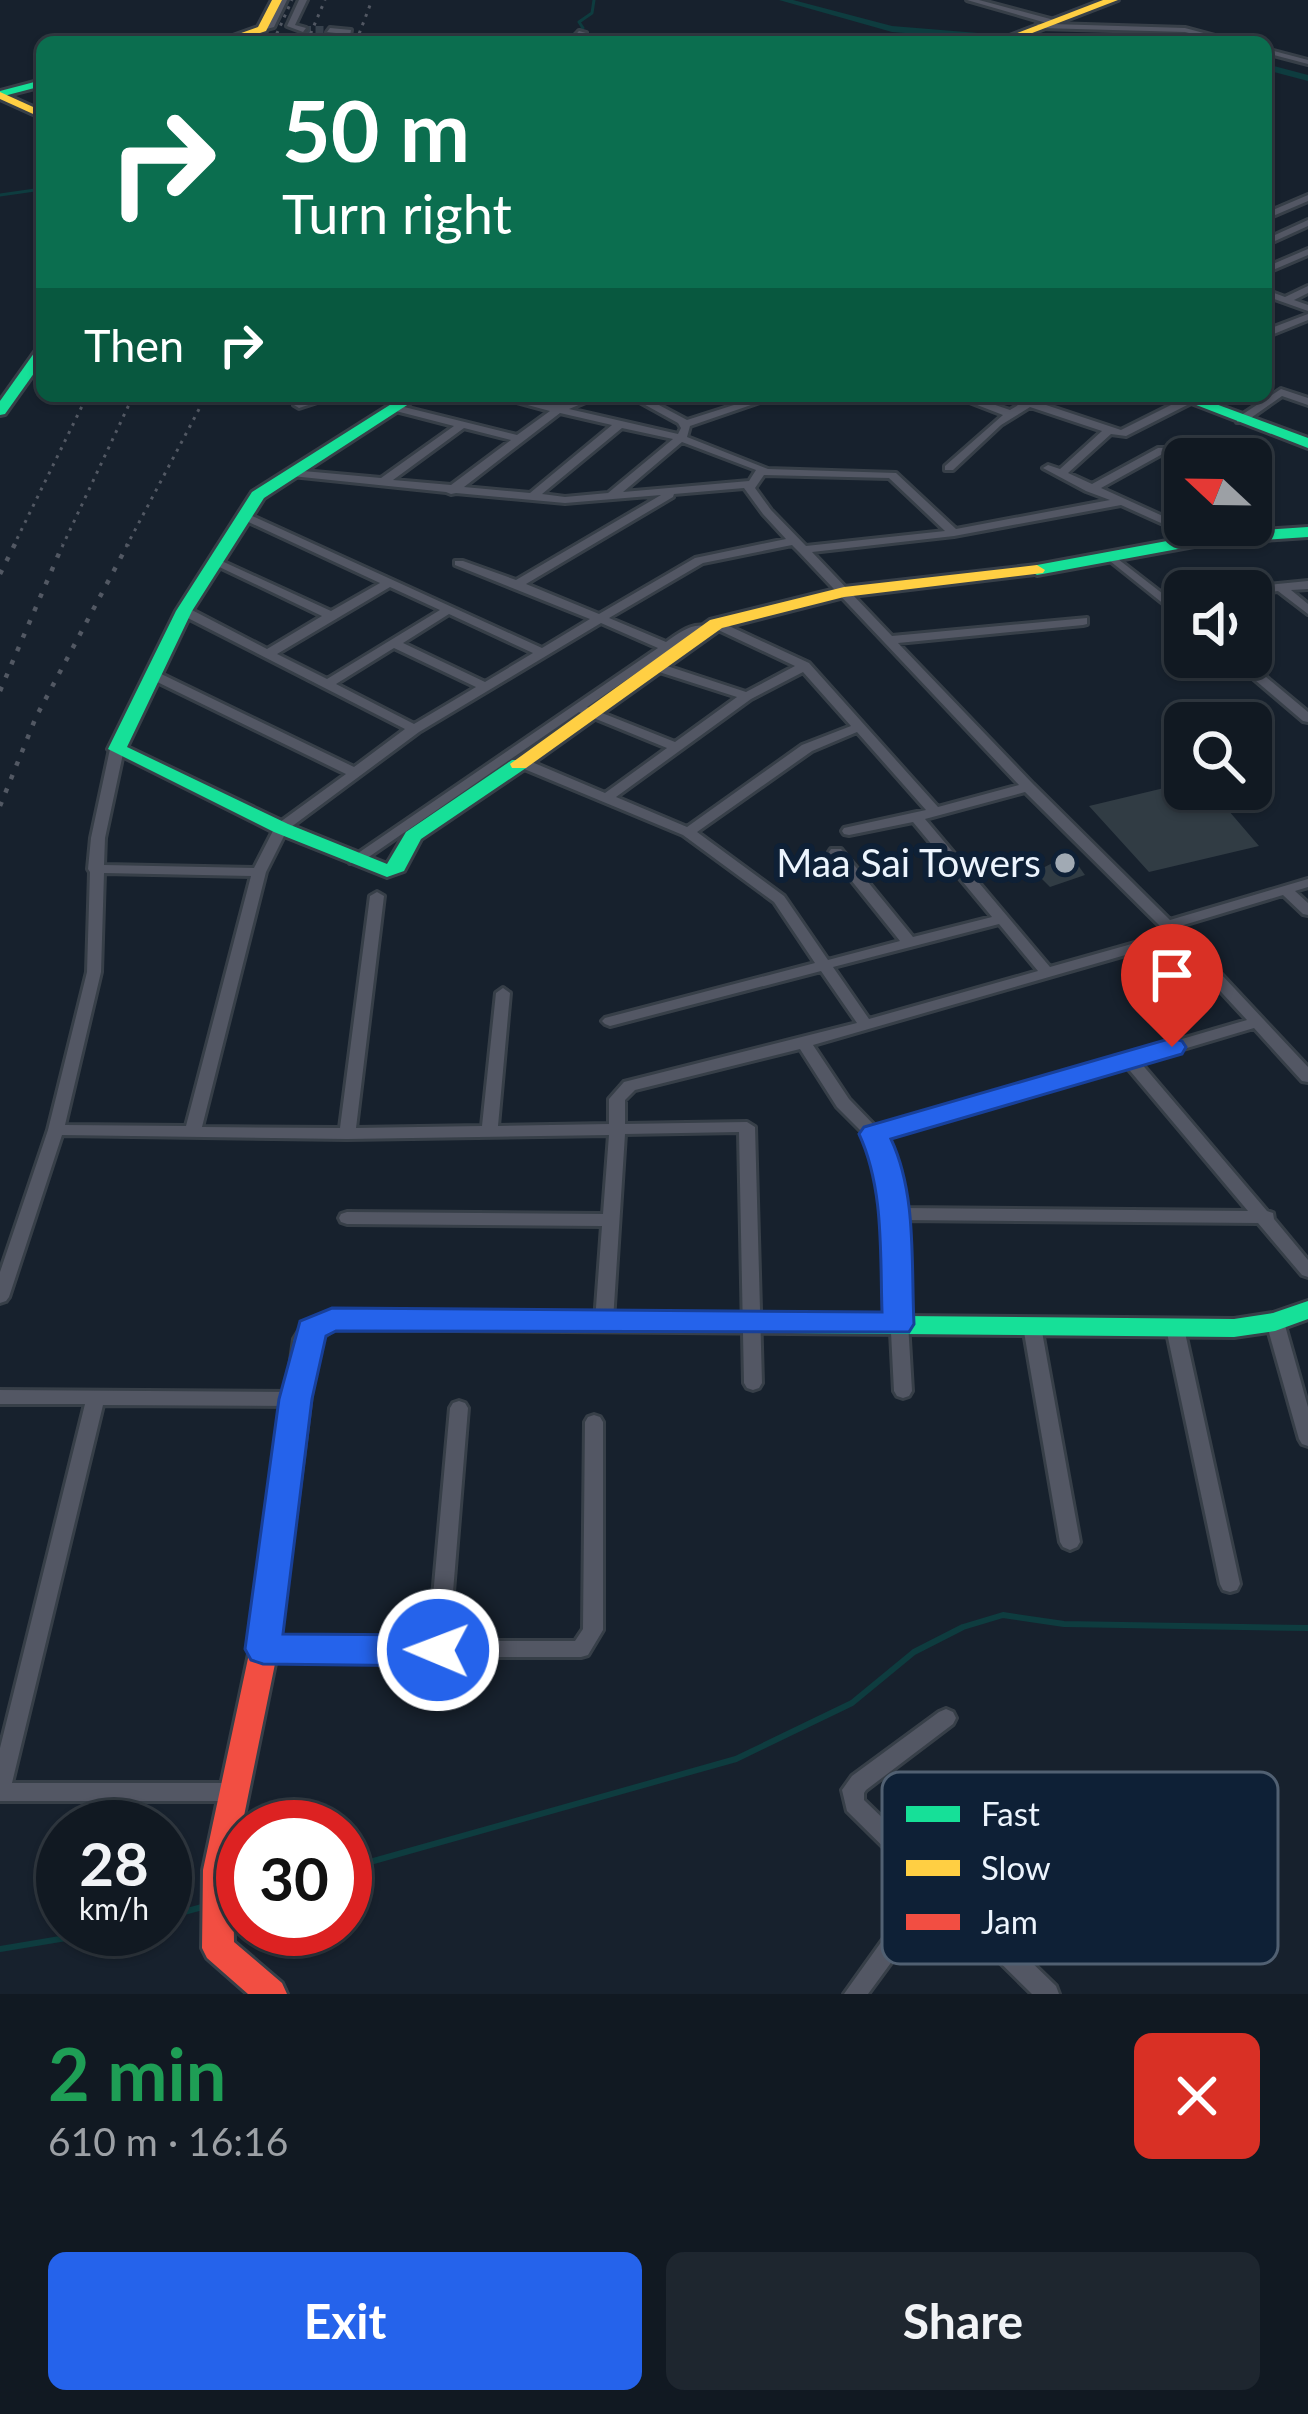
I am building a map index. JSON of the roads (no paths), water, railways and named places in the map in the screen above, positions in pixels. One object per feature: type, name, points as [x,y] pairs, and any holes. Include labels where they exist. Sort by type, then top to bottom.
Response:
[{"type":"street","points":[[240,36],[262,29],[280,0]]},
{"type":"street","points":[[303,0],[291,26],[303,30]]},
{"type":"street","points":[[971,0],[1027,31],[1185,30],[1209,36]]},
{"type":"street","points":[[1027,31],[1113,0]]},
{"type":"street","points":[[330,30],[348,32],[347,36]]},
{"type":"street","points":[[579,36],[582,33]]},
{"type":"street","points":[[1272,53],[1308,62]]},
{"type":"street","points":[[0,94],[36,85]]},
{"type":"street","points":[[0,94],[36,112]]},
{"type":"street","points":[[1272,213],[1308,198]]},
{"type":"street","points":[[1272,216],[1307,224]]},
{"type":"street","points":[[1272,239],[1307,224]]},
{"type":"street","points":[[1272,267],[1308,252]]},
{"type":"street","points":[[1286,300],[1308,289]]},
{"type":"street","points":[[1272,295],[1308,308]]},
{"type":"street","points":[[1272,332],[1308,317]]},
{"type":"street","points":[[0,411],[36,360]]},
{"type":"street","points":[[1272,388],[1308,402]]},
{"type":"street","points":[[1272,398],[1281,392]]},
{"type":"street","points":[[299,405],[310,402]]},
{"type":"street","points":[[0,1297],[56,1130],[94,972],[95,868],[117,749],[184,611],[258,495],[405,402],[519,439]]},
{"type":"street","points":[[527,402],[620,424],[684,431]]},
{"type":"street","points":[[451,491],[559,409],[578,402]]},
{"type":"street","points":[[643,402],[684,431],[749,460],[764,472],[892,475],[954,533]]},
{"type":"street","points":[[609,498],[684,431],[757,402]]},
{"type":"street","points":[[977,402],[1011,413]]},
{"type":"street","points":[[950,468],[1028,403],[1109,430],[1132,431],[1178,402]]},
{"type":"street","points":[[1194,402],[1308,443]]},
{"type":"street","points":[[1240,420],[1266,402]]},
{"type":"street","points":[[383,482],[462,424]]},
{"type":"street","points":[[531,499],[620,424]]},
{"type":"street","points":[[1109,430],[1054,471],[1164,521]]},
{"type":"street","points":[[1090,489],[1162,450]]},
{"type":"street","points":[[292,473],[531,499],[671,494],[750,484],[764,472]]},
{"type":"street","points":[[750,484],[750,492],[799,545],[1308,1077]]},
{"type":"street","points":[[517,584],[671,494]]},
{"type":"street","points":[[194,1132],[259,872],[280,828],[414,729],[699,560],[799,545],[954,533],[1119,502]]},
{"type":"street","points":[[246,517],[541,652]]},
{"type":"street","points":[[1272,534],[1308,532]]},
{"type":"street","points":[[355,860],[664,657],[706,636],[711,627],[770,607],[844,592],[1017,574],[1173,546]]},
{"type":"street","points":[[1114,559],[1164,597]]},
{"type":"street","points":[[215,561],[331,616]]},
{"type":"street","points":[[460,563],[597,617],[664,657],[747,696]]},
{"type":"street","points":[[269,652],[389,583]]},
{"type":"street","points":[[1272,588],[1308,585]]},
{"type":"street","points":[[1280,587],[1308,610]]},
{"type":"street","points":[[328,684],[448,610]]},
{"type":"street","points":[[184,611],[414,729]]},
{"type":"street","points":[[892,640],[1083,621]]},
{"type":"street","points":[[711,627],[805,666],[934,811]]},
{"type":"street","points":[[393,643],[485,687]]},
{"type":"street","points":[[609,796],[747,696],[805,666]]},
{"type":"street","points":[[151,674],[355,773]]},
{"type":"street","points":[[1259,678],[1308,718]]},
{"type":"street","points":[[117,749],[280,828],[388,871],[397,867],[413,836],[522,763],[586,711]]},
{"type":"street","points":[[586,711],[676,747]]},
{"type":"street","points":[[688,832],[806,748],[859,728]]},
{"type":"street","points":[[522,763],[688,832],[779,899],[865,1024]]},
{"type":"street","points":[[849,831],[1028,787]]},
{"type":"street","points":[[916,817],[1045,970]]},
{"type":"street","points":[[836,852],[910,944]]},
{"type":"street","points":[[95,868],[259,872]]},
{"type":"street","points":[[604,1322],[617,1099],[630,1086],[804,1043],[1308,884]]},
{"type":"street","points":[[1286,890],[1308,910]]},
{"type":"street","points":[[347,1134],[377,896]]},
{"type":"street","points":[[610,1021],[1001,920]]},
{"type":"street","points":[[489,1131],[503,994]]},
{"type":"street","points":[[874,1134],[1258,1022]]},
{"type":"street","points":[[804,1043],[834,1091],[874,1134],[884,1156],[893,1214],[903,1391]]},
{"type":"street","points":[[1130,1060],[1308,1271]]},
{"type":"street","points":[[56,1130],[347,1134],[747,1127],[753,1382]]},
{"type":"street","points":[[893,1214],[1267,1217]]},
{"type":"street","points":[[347,1218],[608,1220]]},
{"type":"street","points":[[271,1994],[218,1948],[218,1870],[263,1649],[296,1399],[306,1339],[312,1330],[332,1320],[1175,1328],[1274,1322],[1308,1310]]},
{"type":"street","points":[[1274,1322],[1308,1439]]},
{"type":"street","points":[[1032,1326],[1070,1542]]},
{"type":"street","points":[[1175,1328],[1230,1584]]},
{"type":"street","points":[[0,1397],[296,1399]]},
{"type":"street","points":[[96,1398],[0,1791],[231,1792]]},
{"type":"street","points":[[438,1650],[459,1408]]},
{"type":"street","points":[[263,1649],[567,1651],[590,1642],[594,1422]]},
{"type":"street","points":[[882,1829],[851,1797],[859,1783],[946,1718]]},
{"type":"street","points":[[855,1994],[882,1957]]},
{"type":"street","points":[[1017,1964],[1048,1994]]},
{"type":"waterway","points":[[571,36],[583,28],[579,22],[592,13],[594,0]]},
{"type":"waterway","points":[[783,0],[892,29],[977,36]]},
{"type":"waterway","points":[[1272,69],[1308,78]]},
{"type":"waterway","points":[[0,195],[36,190]]},
{"type":"waterway","points":[[372,1861],[736,1759],[852,1703],[914,1652],[963,1627],[1003,1615],[1064,1624],[1308,1628]]},
{"type":"waterway","points":[[192,1910],[206,1906]]},
{"type":"waterway","points":[[0,1949],[36,1943]]},
{"type":"tunnel","points":[[303,30],[330,30]]},
{"type":"railway","points":[[276,36],[292,0]]},
{"type":"railway","points":[[310,36],[325,0]]},
{"type":"railway","points":[[358,36],[372,0]]},
{"type":"railway","points":[[13,547],[84,402]]},
{"type":"railway","points":[[62,547],[130,402]]},
{"type":"railway","points":[[126,547],[203,402]]},
{"type":"railway","points":[[0,574],[15,544]]},
{"type":"railway","points":[[0,691],[63,544]]},
{"type":"railway","points":[[0,806],[36,717],[128,544]]},
{"type":"place","name":"Maa Sai Towers","points":[[1065,863]]}]
